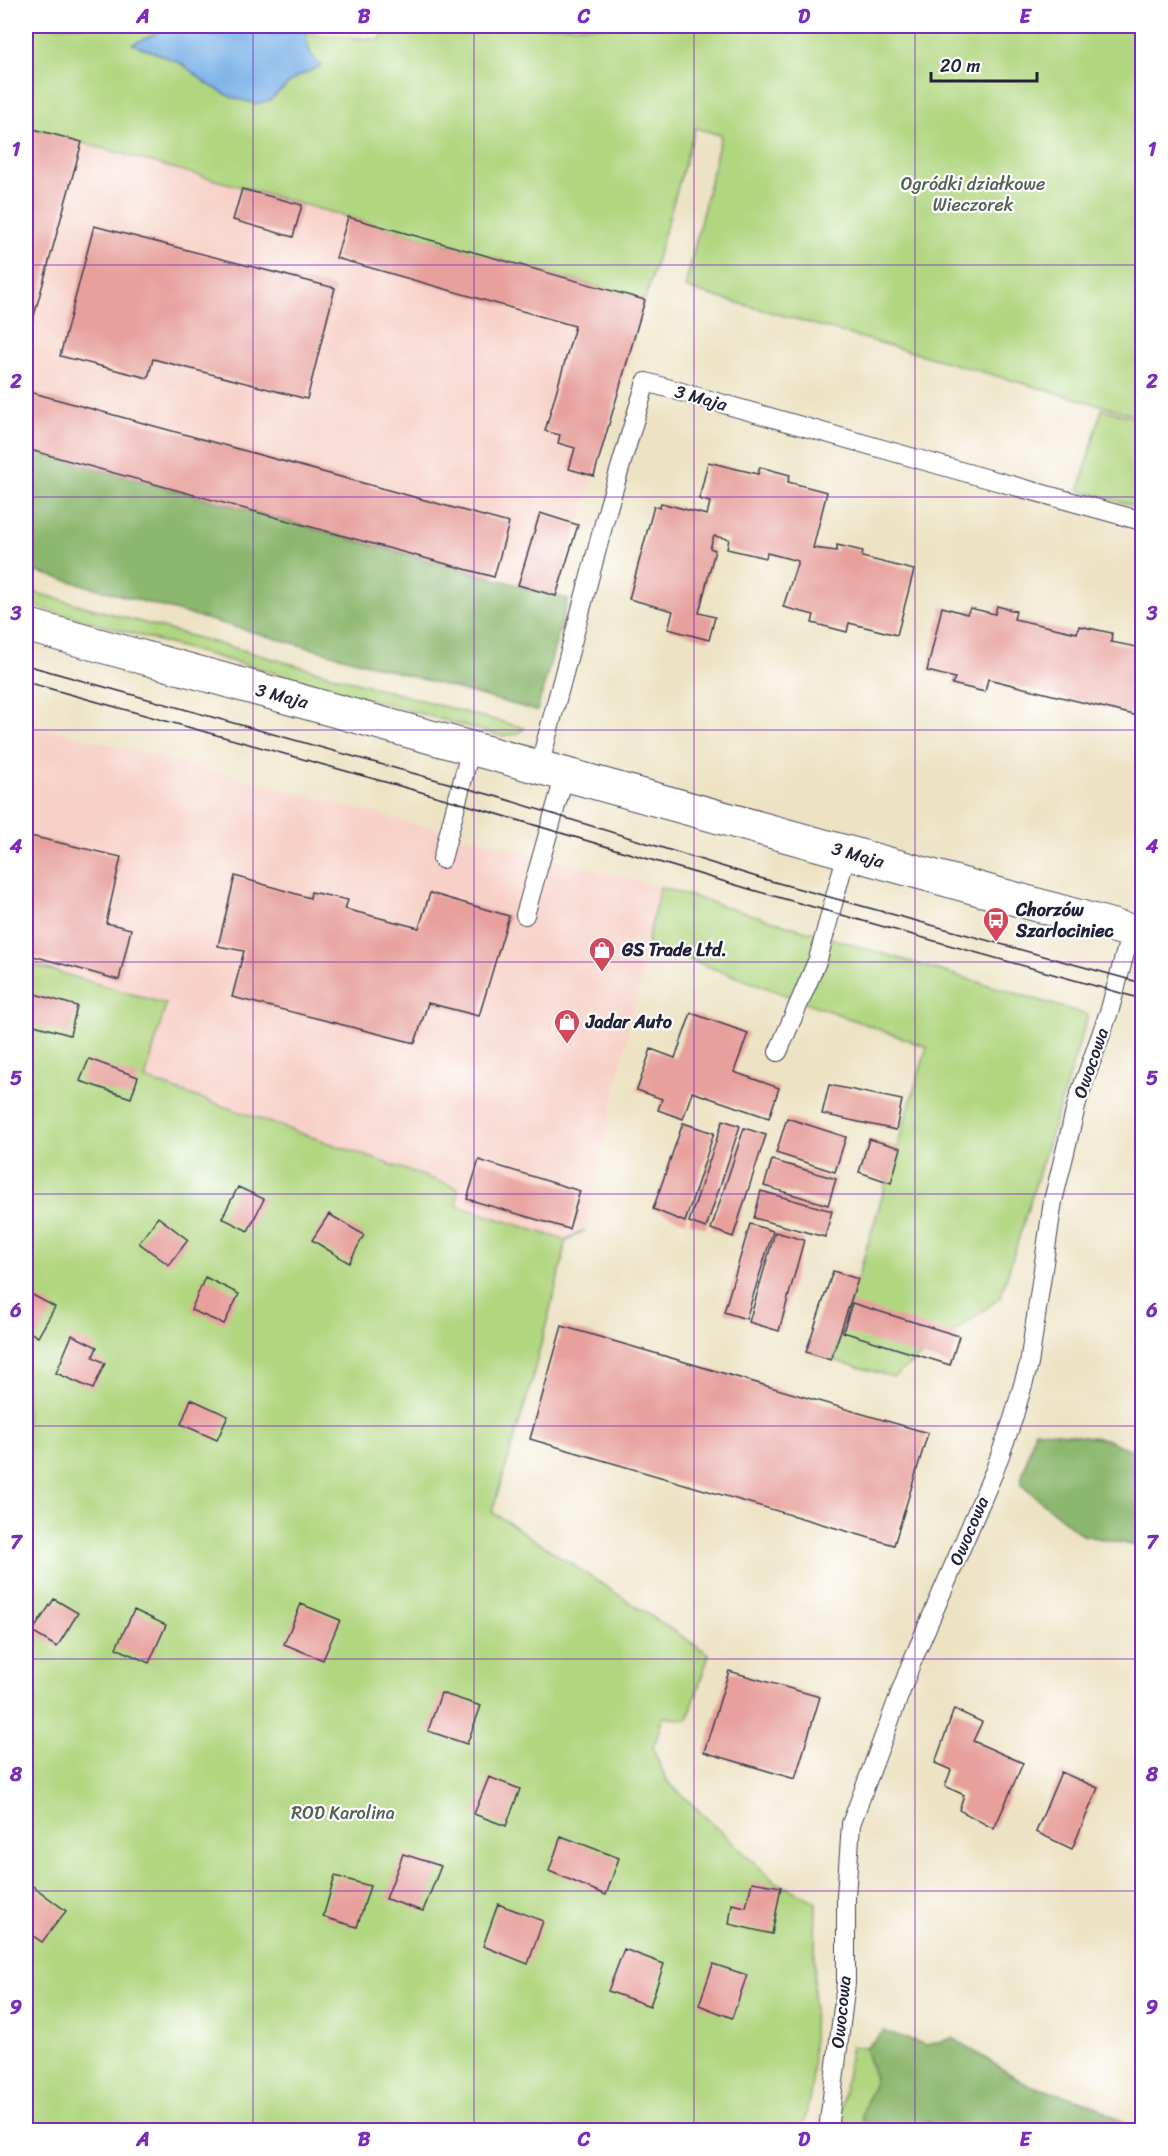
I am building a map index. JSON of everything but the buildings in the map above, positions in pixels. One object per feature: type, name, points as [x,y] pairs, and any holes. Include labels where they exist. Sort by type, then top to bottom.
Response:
[{"type":"street","name":"3 Maja","points":[[26,625],[1137,933]]},
{"type":"lane","name":"3 Maja","points":[[552,771],[608,508],[646,382],[1143,520]]},
{"type":"lane","points":[[442,859],[471,748]]},
{"type":"lane","points":[[525,915],[552,771]]},
{"type":"lane","points":[[778,1052],[818,959],[847,852]]},
{"type":"lane","name":"Owocowa","points":[[828,2130],[846,1983],[846,1896],[851,1824],[911,1664],[994,1472],[1013,1419],[1029,1364],[1053,1201],[1078,1099],[1137,933]]},
{"type":"shaded area","points":[[26,127],[645,300],[594,476],[556,596],[26,449]]},
{"type":"shaded area","points":[[26,723],[660,887],[585,1230],[565,1240],[457,1206],[458,1188],[145,1079],[166,1004],[26,963]]},
{"type":"green space","name":"Ogródki działkowe Wieczorek","points":[[26,26],[162,26],[160,32],[133,44],[182,64],[209,85],[270,100],[295,78],[320,66],[310,53],[305,33],[380,40],[386,26],[1142,26],[1142,417],[685,288],[721,135],[695,128],[645,300],[26,127]]},
{"type":"green space","points":[[1102,409],[1142,420],[1142,508],[1079,490]]},
{"type":"green space","points":[[26,449],[568,599],[537,711],[26,569]]},
{"type":"green space","points":[[26,590],[525,728],[516,734],[501,736],[26,604]]},
{"type":"green space","points":[[660,887],[1088,1015],[1000,1298],[893,1377],[833,1360],[927,1047],[647,944]]},
{"type":"green space","name":"ROD Karolina","points":[[26,963],[166,1004],[145,1079],[458,1188],[457,1206],[565,1240],[585,1230],[565,1242],[563,1259],[530,1387],[492,1512],[709,1654],[688,1720],[663,1717],[653,1749],[667,1781],[775,1882],[816,1902],[812,2085],[803,2130],[26,2130]]},
{"type":"green space","points":[[1035,1430],[1106,1439],[1142,1455],[1142,1547],[1082,1535],[1020,1484]]},
{"type":"green space","points":[[884,2031],[927,2045],[953,2038],[1026,2084],[1095,2105],[1134,2130],[937,2130],[928,2120],[923,2130],[865,2130],[862,2115],[875,2079],[865,2048]]},
{"type":"green space","points":[[851,2046],[865,2048],[875,2079],[862,2115],[865,2130],[838,2130]]},
{"type":"water","points":[[162,26],[309,26],[305,33],[310,53],[321,66],[295,78],[270,100],[256,104],[231,97],[209,85],[182,64],[132,44],[160,32]]},
{"type":"tram line","points":[[26,665],[498,797],[760,878],[1142,983]]},
{"type":"tram line","points":[[26,682],[457,802],[756,891],[1142,999]]},
{"type":"place","name":"Chorzów Szarlociniec","points":[[996,943]]},
{"type":"place","name":"GS Trade Ltd.","points":[[602,973]]},
{"type":"place","name":"Jadar Auto","points":[[567,1045]]}]
